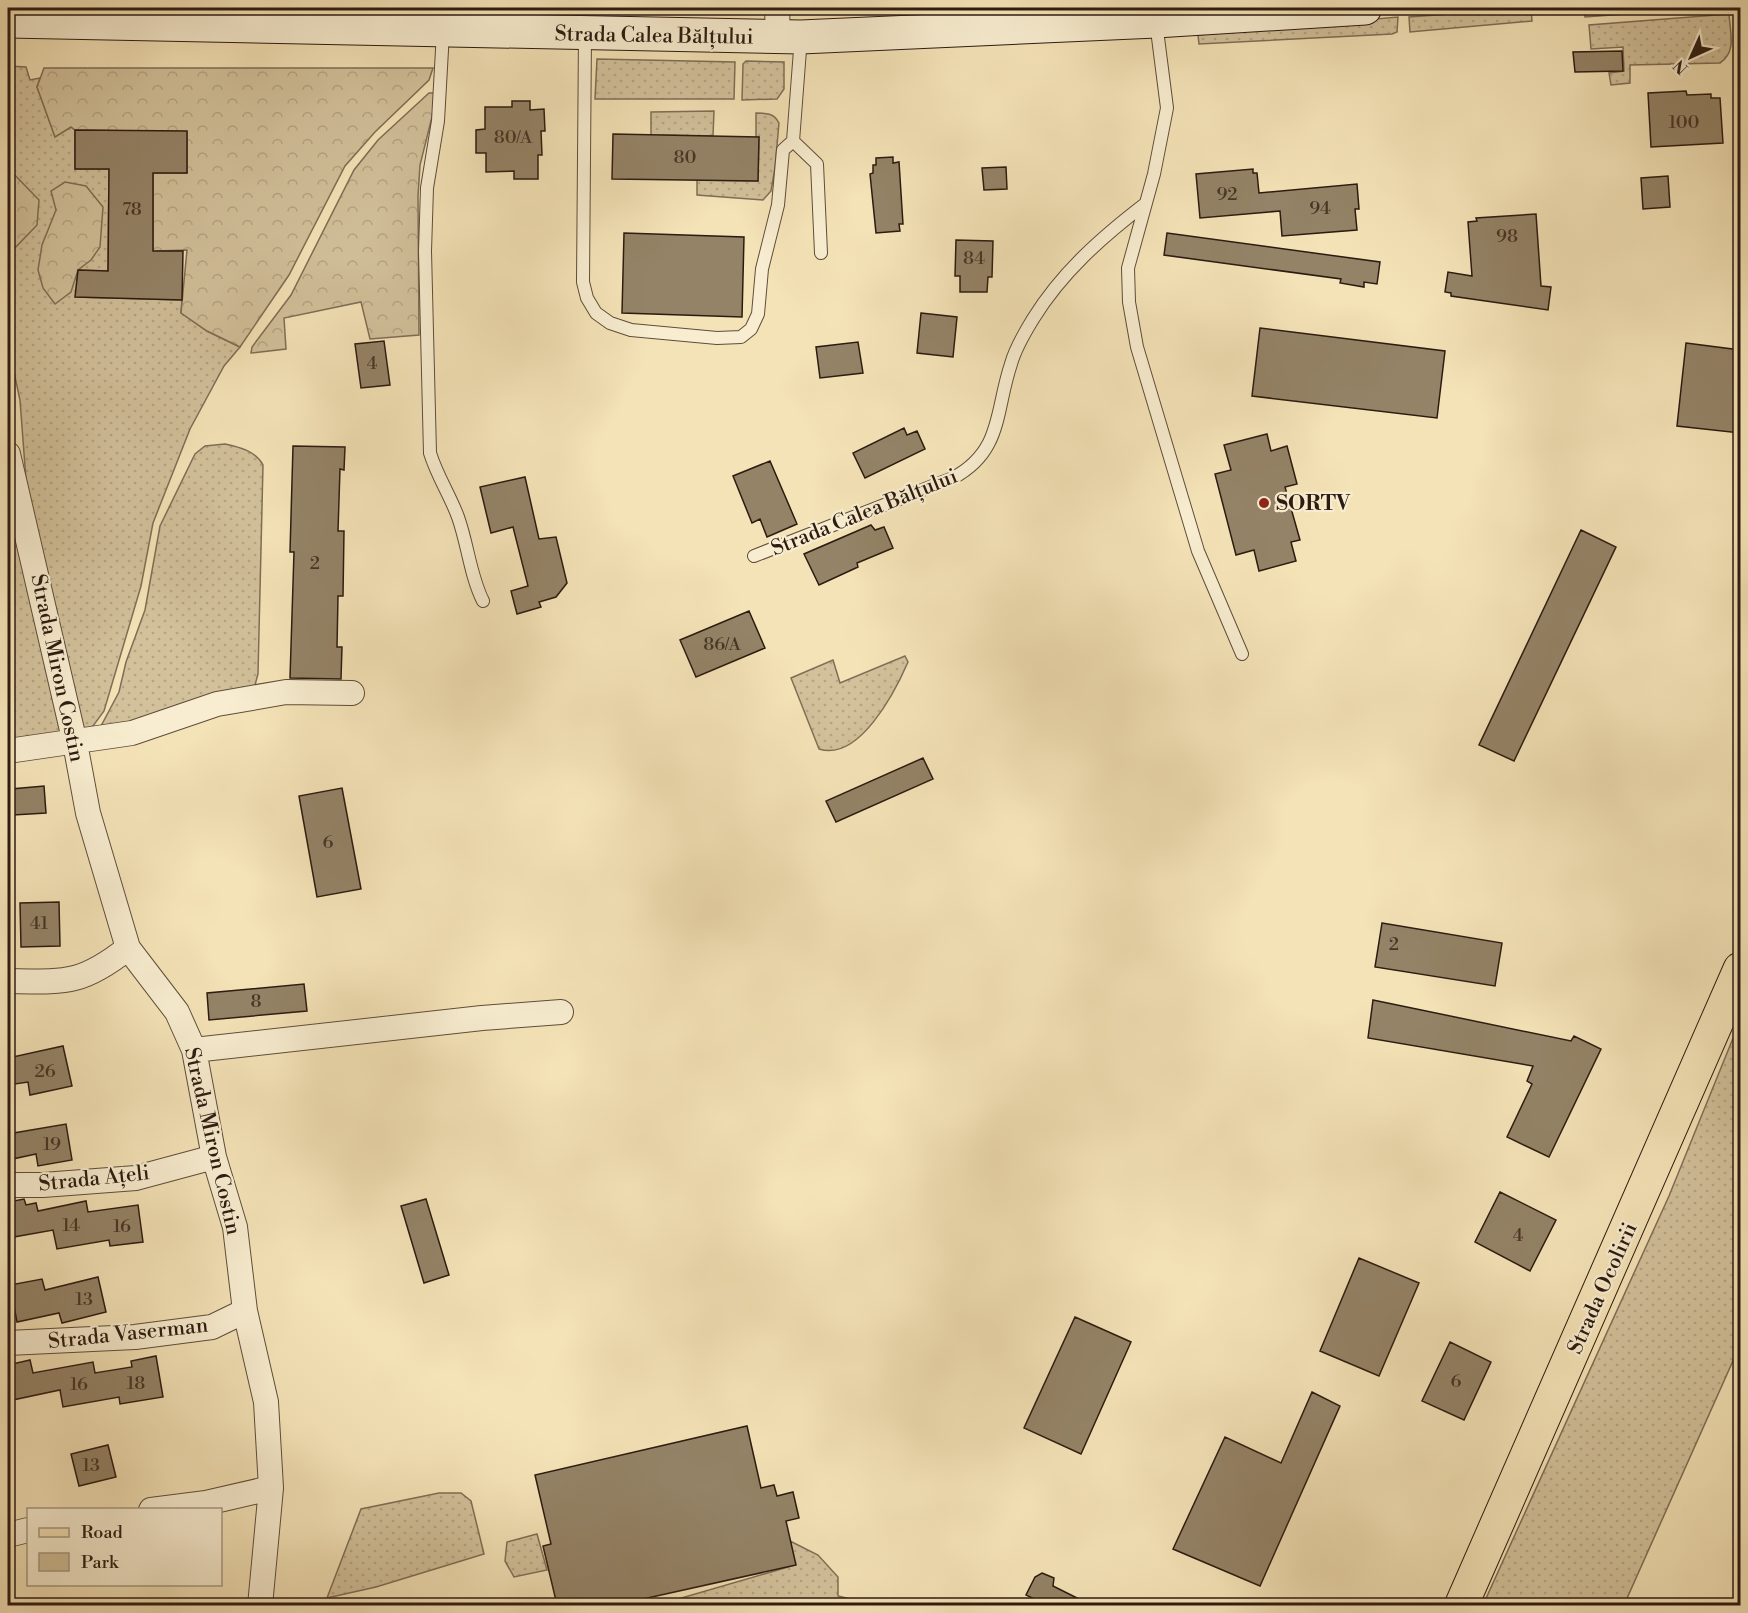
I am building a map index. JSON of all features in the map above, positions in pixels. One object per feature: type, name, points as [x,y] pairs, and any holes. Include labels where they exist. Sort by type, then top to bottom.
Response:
[{"type":"main road","name":"Strada Calea Bălțului","points":[[8,21],[585,34],[1365,8]]},
{"type":"main road","name":"Strada Ocolirii","points":[[1461,1605],[1546,1416],[1740,969]]},
{"type":"street","name":"Strada Miron Costin","points":[[8,454],[17,531],[75,743],[88,813],[128,948],[177,1012],[194,1050],[214,1157],[235,1227],[246,1311],[266,1402],[271,1488],[260,1605]]},
{"type":"street","points":[[8,752],[132,733],[217,704],[286,692],[352,693]]},
{"type":"street","points":[[8,981],[77,980],[102,969],[128,948]]},
{"type":"street","points":[[194,1050],[482,1018],[561,1012]]},
{"type":"street","name":"Strada Ațeli","points":[[8,1185],[43,1185],[136,1178],[214,1157]]},
{"type":"street","name":"Strada Vaserman","points":[[8,1343],[135,1337],[201,1329],[212,1327],[246,1311]]},
{"type":"street","points":[[160,1508],[206,1503],[271,1488]]},
{"type":"street","points":[[8,1535],[27,1530]]},
{"type":"lane","points":[[1159,14],[1167,108],[1128,268],[1129,302],[1137,347],[1198,551],[1242,654]]},
{"type":"lane","points":[[785,27],[793,141],[817,164],[821,253]]},
{"type":"lane","points":[[443,31],[438,121],[427,188],[425,251],[430,453],[459,519],[477,590],[483,601]]},
{"type":"lane","points":[[585,34],[583,282],[587,298],[596,313],[610,323],[631,330],[717,338],[741,337],[751,329],[758,314],[762,269],[778,205],[783,150],[793,141]]},
{"type":"lane","name":"Strada Calea Bălțului","points":[[754,556],[953,478],[978,462],[995,432],[1011,363],[1032,320],[1052,291],[1101,238],[1145,204]]},
{"type":"green space","points":[[608,8],[747,8],[741,13]]},
{"type":"green space","points":[[1531,8],[1532,21],[1410,32],[1409,17]]},
{"type":"green space","points":[[1584,8],[1708,8],[1585,17]]},
{"type":"green space","points":[[1729,14],[1731,47],[1720,63],[1630,65],[1630,83],[1611,85],[1609,73],[1624,71],[1623,47],[1591,49],[1589,25]]},
{"type":"green space","points":[[1398,17],[1397,32],[1392,34],[1199,44],[1198,35]]},
{"type":"green space","points":[[597,59],[735,62],[734,99],[595,99]]},
{"type":"green space","points":[[746,61],[784,62],[784,89],[777,99],[742,100],[743,64]]},
{"type":"green space","points":[[8,66],[26,67],[30,80],[40,78],[37,87],[55,136],[71,127],[75,130],[75,169],[109,169],[108,271],[78,270],[76,297],[182,300],[181,313],[207,331],[240,347],[224,366],[190,429],[153,523],[141,586],[104,711],[93,726],[81,732],[26,480],[20,400],[8,344]]},
{"type":"green space","points":[[44,68],[433,68],[429,80],[375,132],[345,166],[289,275],[240,347],[207,331],[181,313],[187,250],[157,251],[153,256],[153,173],[187,173],[187,132],[75,130],[71,127],[55,137],[37,87]]},
{"type":"green space","points":[[429,93],[435,93],[435,105],[420,165],[418,196],[419,335],[370,339],[361,302],[284,318],[286,349],[251,353],[252,347],[291,295],[354,170],[378,140]]},
{"type":"green space","points":[[714,111],[713,136],[651,135],[651,112]]},
{"type":"green space","points":[[756,113],[772,115],[779,123],[771,191],[763,200],[697,195],[697,180],[758,181],[759,137],[756,137]]},
{"type":"green space","points":[[8,168],[39,200],[37,225],[12,251],[8,249]]},
{"type":"green space","points":[[65,182],[86,186],[103,207],[100,247],[91,260],[78,270],[71,292],[55,304],[43,288],[38,270],[42,245],[56,210],[51,191]]},
{"type":"green space","points":[[225,444],[252,453],[263,465],[258,674],[255,685],[243,692],[113,730],[101,726],[119,692],[126,662],[145,610],[160,526],[195,454],[205,446]]},
{"type":"green space","points":[[8,538],[19,541],[64,731],[8,744],[8,703],[12,702],[8,689]]},
{"type":"green space","points":[[905,656],[908,662],[874,722],[848,745],[834,750],[819,749],[791,678],[833,660],[840,683]]},
{"type":"green space","points":[[1740,1021],[1740,1345],[1624,1605],[1483,1605],[1669,1196]]},
{"type":"green space","points":[[439,1493],[461,1493],[471,1501],[484,1554],[376,1587],[327,1598],[361,1509]]},
{"type":"green space","points":[[537,1534],[547,1570],[514,1577],[505,1561],[507,1542]]},
{"type":"green space","points":[[790,1541],[818,1555],[838,1577],[838,1596],[875,1605],[654,1606],[795,1565]]},
{"type":"building","points":[[1622,51],[1623,71],[1575,72],[1573,52]]},
{"type":"building","points":[[1686,91],[1687,95],[1711,94],[1711,98],[1720,98],[1723,143],[1651,147],[1648,93]]},
{"type":"building","points":[[512,101],[530,101],[530,110],[544,109],[545,131],[541,131],[542,155],[538,155],[538,179],[514,179],[514,171],[486,172],[486,153],[476,153],[476,130],[485,129],[485,107],[512,107]]},
{"type":"building","points":[[75,130],[187,131],[187,173],[153,173],[153,251],[183,251],[182,300],[75,297],[78,270],[108,271],[109,169],[75,169]]},
{"type":"building","points":[[613,134],[759,137],[758,181],[612,179]]},
{"type":"building","points":[[893,157],[893,163],[899,162],[903,224],[899,224],[900,231],[876,233],[870,174],[873,173],[873,165],[876,165],[876,158]]},
{"type":"building","points":[[1006,167],[1007,189],[984,190],[982,168]]},
{"type":"building","points":[[1253,169],[1253,173],[1257,173],[1259,193],[1357,184],[1359,209],[1355,209],[1357,230],[1282,236],[1280,211],[1200,218],[1196,174]]},
{"type":"building","points":[[1668,176],[1670,207],[1643,209],[1641,178]]},
{"type":"building","points":[[1536,214],[1541,286],[1551,287],[1548,310],[1451,296],[1451,293],[1445,292],[1448,272],[1472,276],[1468,222],[1477,221],[1476,218]]},
{"type":"building","points":[[624,233],[744,237],[742,317],[622,313]]},
{"type":"building","points":[[1167,233],[1380,262],[1377,284],[1364,282],[1364,287],[1340,283],[1341,279],[1164,255]]},
{"type":"building","points":[[956,240],[993,241],[992,277],[988,277],[987,292],[960,292],[960,276],[955,276]]},
{"type":"building","points":[[921,313],[957,317],[953,357],[917,353]]},
{"type":"building","points":[[1260,328],[1445,351],[1437,418],[1252,396]]},
{"type":"building","points":[[384,341],[390,385],[361,388],[355,344]]},
{"type":"building","points":[[858,342],[863,373],[820,378],[816,347]]},
{"type":"building","points":[[1686,343],[1740,350],[1740,433],[1677,426]]},
{"type":"building","points":[[904,428],[907,435],[917,431],[925,449],[865,478],[853,453]]},
{"type":"building","name":"SORTV","points":[[1267,434],[1271,451],[1287,446],[1297,484],[1285,487],[1300,540],[1291,542],[1296,561],[1259,571],[1254,550],[1236,555],[1215,474],[1231,470],[1224,445]]},
{"type":"building","points":[[293,446],[345,447],[344,470],[340,469],[338,531],[344,531],[343,596],[338,596],[337,647],[342,647],[341,679],[290,678],[294,552],[290,552]]},
{"type":"building","points":[[770,461],[797,524],[767,537],[760,519],[752,523],[733,476]]},
{"type":"building","points":[[525,477],[539,539],[556,537],[567,583],[556,597],[539,602],[541,607],[517,614],[511,591],[528,586],[513,527],[491,533],[480,487]]},
{"type":"building","points":[[871,525],[875,530],[884,527],[893,548],[857,563],[858,567],[819,585],[804,554]]},
{"type":"building","points":[[1581,530],[1616,547],[1514,761],[1479,745]]},
{"type":"building","points":[[749,611],[765,648],[696,677],[680,640]]},
{"type":"building","points":[[923,758],[933,779],[836,822],[826,801]]},
{"type":"building","points":[[44,786],[46,813],[13,815],[11,789]]},
{"type":"building","points":[[342,788],[361,889],[317,897],[299,796]]},
{"type":"building","points":[[59,902],[60,946],[21,947],[20,903]]},
{"type":"building","points":[[1382,923],[1502,943],[1495,986],[1375,967]]},
{"type":"building","points":[[304,984],[307,1011],[209,1020],[207,993]]},
{"type":"building","points":[[1373,1000],[1571,1041],[1574,1036],[1601,1049],[1549,1157],[1507,1137],[1532,1084],[1527,1081],[1533,1066],[1368,1038]]},
{"type":"building","points":[[63,1046],[72,1086],[30,1095],[28,1082],[8,1085],[8,1058]]},
{"type":"building","points":[[66,1124],[72,1160],[38,1166],[36,1154],[8,1160],[8,1134]]},
{"type":"building","points":[[1500,1192],[1556,1220],[1530,1271],[1475,1242]]},
{"type":"building","points":[[24,1199],[26,1205],[36,1203],[38,1211],[86,1201],[88,1212],[138,1205],[143,1242],[110,1246],[109,1240],[57,1249],[53,1230],[8,1238],[8,1202]]},
{"type":"building","points":[[426,1199],[449,1275],[424,1283],[401,1206]]},
{"type":"building","points":[[1359,1258],[1419,1283],[1379,1376],[1320,1351]]},
{"type":"building","points":[[98,1277],[106,1312],[62,1323],[59,1313],[17,1322],[10,1285],[42,1279],[45,1290]]},
{"type":"building","points":[[1075,1317],[1131,1342],[1081,1454],[1024,1428]]},
{"type":"building","points":[[1450,1342],[1491,1362],[1464,1420],[1422,1401]]},
{"type":"building","points":[[156,1356],[163,1397],[120,1404],[119,1397],[63,1407],[60,1390],[8,1401],[8,1365],[30,1360],[33,1373],[93,1362],[95,1373],[132,1367],[131,1361]]},
{"type":"building","points":[[1312,1392],[1340,1406],[1260,1586],[1173,1549],[1225,1437],[1281,1463]]},
{"type":"building","points":[[747,1426],[761,1488],[774,1485],[777,1496],[793,1492],[799,1518],[786,1521],[796,1565],[616,1605],[557,1605],[543,1546],[551,1544],[535,1475]]},
{"type":"building","points":[[108,1445],[116,1477],[79,1486],[71,1454]]},
{"type":"building","points":[[1042,1573],[1054,1578],[1053,1586],[1091,1605],[1046,1605],[1026,1595],[1035,1577]]},
{"type":"place","name":"SORTV","points":[[1264,503]]}]
